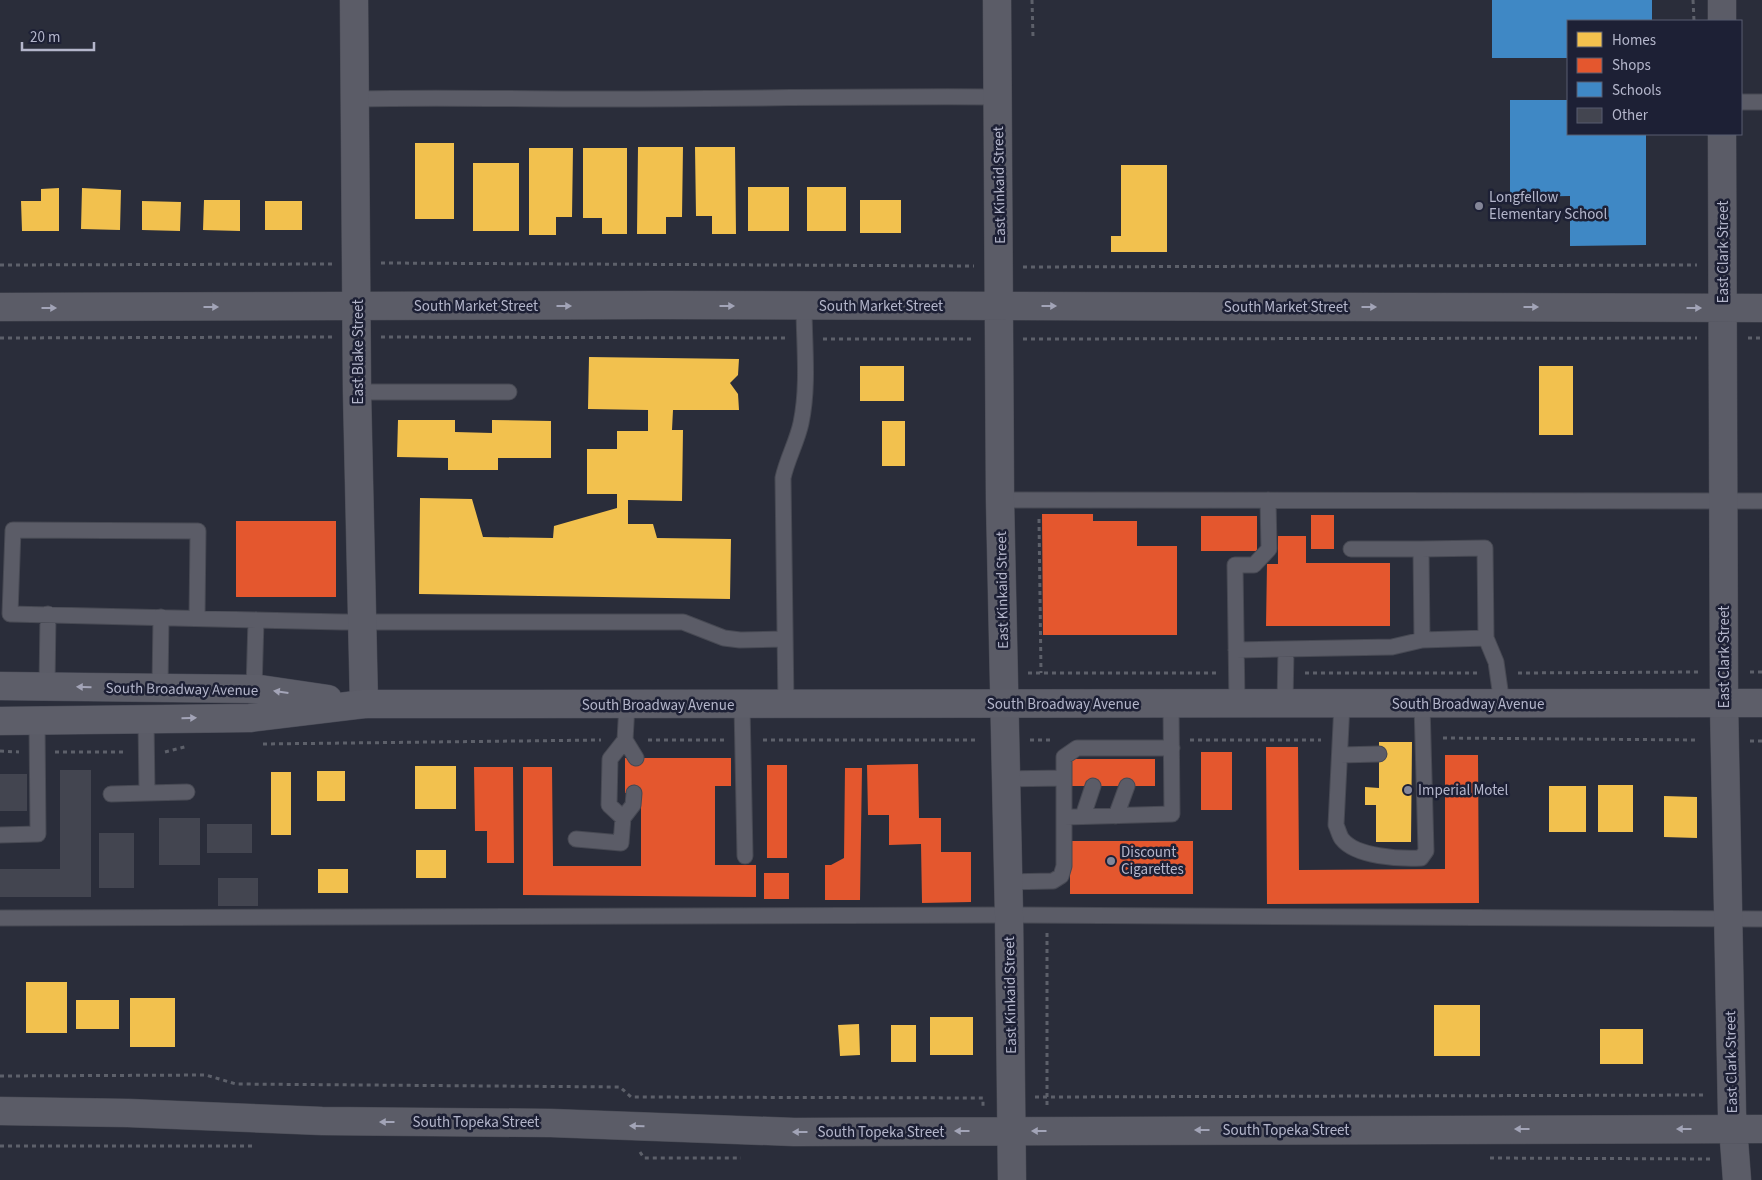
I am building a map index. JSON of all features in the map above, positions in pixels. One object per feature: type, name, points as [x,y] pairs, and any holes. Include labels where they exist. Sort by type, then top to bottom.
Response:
[{"type":"main road","name":"South Broadway Avenue","points":[[0,686],[254,689],[364,704],[627,706],[742,704],[1762,703]]},
{"type":"main road","name":"South Broadway Avenue","points":[[0,721],[250,718],[364,704]]},
{"type":"street","name":"East Blake Street","points":[[354,0],[358,263],[357,392],[364,704]]},
{"type":"street","name":"East Kinkaid Street","points":[[997,0],[1000,500],[1009,915],[998,1131],[1012,1180]]},
{"type":"street","points":[[1722,0],[1722,20]]},
{"type":"street","name":"East Clark Street","points":[[1722,135],[1724,703],[1732,1095],[1737,1180]]},
{"type":"street","name":"South Market Street","points":[[0,307],[1000,306],[1762,308]]},
{"type":"street","name":"South Topeka Street","points":[[0,1112],[128,1112],[322,1121],[551,1123],[794,1132],[1762,1128]]},
{"type":"lane","points":[[356,99],[439,97],[584,99],[870,96],[998,97]]},
{"type":"lane","points":[[1742,102],[1762,102]]},
{"type":"lane","points":[[786,704],[783,478],[786,463],[801,425],[804,404],[804,306]]},
{"type":"lane","points":[[357,392],[509,392]]},
{"type":"lane","points":[[1000,500],[1762,501]]},
{"type":"lane","points":[[1237,704],[1235,566],[1254,565],[1269,549],[1268,500]]},
{"type":"lane","points":[[197,618],[198,531],[13,530],[10,614],[363,622],[683,622],[724,638],[740,640],[785,639]]},
{"type":"lane","points":[[1351,549],[1485,548],[1486,638],[1497,673],[1502,704]]},
{"type":"lane","points":[[1421,549],[1422,640]]},
{"type":"lane","points":[[48,614],[48,687]]},
{"type":"lane","points":[[160,688],[161,617]]},
{"type":"lane","points":[[254,689],[256,620]]},
{"type":"lane","points":[[1236,650],[1392,647],[1422,640],[1486,638]]},
{"type":"lane","points":[[1285,704],[1286,649]]},
{"type":"lane","points":[[742,704],[745,856]]},
{"type":"lane","points":[[1065,817],[1172,814],[1172,704]]},
{"type":"lane","points":[[1342,704],[1336,824],[1343,840],[1367,853],[1400,859],[1421,858],[1426,851],[1417,754],[1423,738],[1422,704]]},
{"type":"lane","points":[[627,706],[626,740],[636,758]]},
{"type":"lane","points":[[146,719],[147,793]]},
{"type":"lane","points":[[0,835],[38,834],[37,721]]},
{"type":"lane","points":[[623,818],[609,805],[610,759],[626,740]]},
{"type":"lane","points":[[1008,882],[1053,880],[1061,876],[1064,866],[1064,757],[1077,748],[1105,754],[1138,753],[1172,744]]},
{"type":"lane","points":[[1341,748],[1379,754]]},
{"type":"lane","points":[[1006,779],[1064,778]]},
{"type":"lane","points":[[1083,816],[1093,786]]},
{"type":"lane","points":[[1116,816],[1127,786]]},
{"type":"lane","points":[[111,794],[187,792]]},
{"type":"lane","points":[[576,840],[622,843],[623,818],[633,805],[634,793]]},
{"type":"lane","points":[[0,918],[1009,915],[1762,919]]},
{"type":"path","points":[[1032,0],[1032,36]]},
{"type":"path","points":[[1693,0],[1694,20]]},
{"type":"path","points":[[0,265],[358,263],[1000,267],[1697,265]]},
{"type":"path","points":[[0,338],[358,337],[1000,340],[1762,338]]},
{"type":"path","points":[[1039,500],[1040,673]]},
{"type":"path","points":[[1004,668],[1026,673],[1237,673]]},
{"type":"path","points":[[1286,673],[1762,672]]},
{"type":"path","points":[[1423,738],[1762,741]]},
{"type":"path","points":[[257,744],[284,746],[626,740],[1056,740]]},
{"type":"path","points":[[0,751],[171,752],[194,743]]},
{"type":"path","points":[[1172,744],[1341,748]]},
{"type":"path","points":[[0,1076],[206,1075],[236,1084],[620,1087],[632,1097],[982,1098],[998,1131]]},
{"type":"path","points":[[1047,1097],[1732,1095]]},
{"type":"building: Homes","points":[[415,143],[454,143],[454,219],[415,219]]},
{"type":"building: Homes","points":[[638,147],[683,147],[682,217],[666,217],[666,234],[637,234]]},
{"type":"building: Homes","points":[[695,147],[735,147],[736,234],[712,234],[712,216],[696,216]]},
{"type":"building: Homes","points":[[529,148],[573,148],[572,217],[556,217],[556,235],[529,235]]},
{"type":"building: Homes","points":[[583,148],[627,148],[627,234],[602,234],[602,218],[583,218]]},
{"type":"building: Homes","points":[[473,163],[519,163],[519,231],[473,231]]},
{"type":"building: Homes","points":[[1121,165],[1167,165],[1167,252],[1111,252],[1111,236],[1121,236]]},
{"type":"building: Homes","points":[[748,187],[789,187],[789,231],[748,231]]},
{"type":"building: Homes","points":[[807,187],[846,187],[846,231],[807,231]]},
{"type":"building: Homes","points":[[59,188],[59,231],[22,231],[21,201],[41,201],[41,189]]},
{"type":"building: Homes","points":[[82,188],[121,190],[120,230],[81,229]]},
{"type":"building: Homes","points":[[204,200],[240,200],[240,231],[203,230]]},
{"type":"building: Homes","points":[[860,200],[901,200],[901,233],[860,233]]},
{"type":"building: Homes","points":[[142,201],[181,202],[180,231],[142,230]]},
{"type":"building: Homes","points":[[265,201],[302,201],[302,230],[265,230]]},
{"type":"building: Homes","points":[[589,357],[739,359],[738,375],[730,383],[738,394],[739,410],[673,410],[672,430],[683,430],[682,501],[628,500],[628,524],[653,524],[657,538],[731,539],[730,599],[419,594],[420,498],[472,499],[483,537],[553,538],[554,526],[617,508],[617,494],[587,494],[587,449],[617,449],[617,431],[648,431],[648,410],[588,409]]},
{"type":"building: Homes","points":[[860,366],[904,366],[904,401],[860,401]]},
{"type":"building: Homes","points":[[1539,366],[1573,366],[1573,435],[1539,435]]},
{"type":"building: Homes","points":[[398,420],[455,420],[455,432],[492,433],[492,420],[551,421],[551,458],[498,458],[498,470],[448,470],[448,458],[397,457]]},
{"type":"building: Homes","points":[[882,421],[905,421],[905,466],[882,466]]},
{"type":"building: Homes","points":[[1379,742],[1412,742],[1411,842],[1376,842],[1376,805],[1365,805],[1365,787],[1379,788]]},
{"type":"building: Homes","points":[[415,766],[456,766],[456,809],[415,809]]},
{"type":"building: Homes","points":[[317,771],[345,771],[345,801],[317,801]]},
{"type":"building: Homes","points":[[271,772],[291,772],[291,835],[271,835]]},
{"type":"building: Homes","points":[[1598,785],[1633,785],[1633,832],[1598,832]]},
{"type":"building: Homes","points":[[1549,786],[1586,786],[1586,832],[1549,832]]},
{"type":"building: Homes","points":[[1664,796],[1697,797],[1697,838],[1664,837]]},
{"type":"building: Homes","points":[[416,850],[446,850],[446,878],[416,878]]},
{"type":"building: Homes","points":[[318,869],[348,869],[348,893],[318,893]]},
{"type":"building: Homes","points":[[26,982],[67,982],[67,1033],[26,1033]]},
{"type":"building: Homes","points":[[130,998],[175,998],[175,1047],[130,1047]]},
{"type":"building: Homes","points":[[76,1000],[119,1000],[119,1029],[76,1029]]},
{"type":"building: Homes","points":[[1434,1005],[1480,1005],[1480,1056],[1434,1056]]},
{"type":"building: Homes","points":[[930,1017],[973,1017],[973,1055],[930,1055]]},
{"type":"building: Homes","points":[[859,1024],[860,1055],[840,1056],[838,1025]]},
{"type":"building: Homes","points":[[891,1025],[916,1025],[916,1062],[891,1062]]},
{"type":"building: Homes","points":[[1600,1029],[1643,1029],[1643,1064],[1600,1064]]},
{"type":"building: Shops","points":[[1042,514],[1093,514],[1093,521],[1137,521],[1137,546],[1177,546],[1177,635],[1043,635]]},
{"type":"building: Shops","points":[[1311,515],[1334,515],[1334,549],[1311,549]]},
{"type":"building: Shops","points":[[1201,516],[1257,516],[1257,551],[1201,551]]},
{"type":"building: Shops","points":[[236,521],[336,521],[336,597],[236,597]]},
{"type":"building: Shops","points":[[1278,536],[1306,536],[1306,563],[1390,563],[1390,626],[1266,626],[1267,564],[1278,564]]},
{"type":"building: Shops","points":[[1266,747],[1298,747],[1299,870],[1445,869],[1445,755],[1478,755],[1479,903],[1267,904]]},
{"type":"building: Shops","points":[[1201,752],[1232,752],[1232,810],[1201,810]]},
{"type":"building: Shops","points":[[625,758],[731,758],[731,786],[715,786],[715,865],[756,865],[756,897],[523,895],[523,767],[552,767],[553,866],[641,866],[641,793],[625,793]]},
{"type":"building: Shops","points":[[1069,759],[1155,759],[1155,786],[1069,786]]},
{"type":"building: Shops","points":[[918,764],[919,818],[941,818],[941,852],[971,852],[971,902],[922,903],[921,844],[889,845],[889,815],[868,815],[867,765]]},
{"type":"building: Shops","points":[[767,765],[787,765],[787,858],[767,858]]},
{"type":"building: Shops","points":[[474,767],[513,767],[514,863],[487,863],[487,831],[475,831]]},
{"type":"building: Shops","points":[[845,768],[862,768],[860,900],[825,900],[825,865],[831,865],[844,858]]},
{"type":"building: Shops","points":[[1070,841],[1193,841],[1193,894],[1070,894]]},
{"type":"building: Shops","points":[[764,873],[789,873],[789,899],[764,899]]},
{"type":"building: Schools","points":[[1492,0],[1652,0],[1652,20],[1567,20],[1567,58],[1492,58]]},
{"type":"building: Schools","points":[[1510,100],[1567,100],[1567,135],[1646,135],[1646,245],[1570,246],[1570,196],[1510,197]]},
{"type":"building: Other","points":[[60,770],[91,770],[91,897],[0,897],[0,869],[60,869]]},
{"type":"building: Other","points":[[0,774],[27,774],[27,811],[0,811]]},
{"type":"building: Other","points":[[159,818],[200,818],[200,865],[159,865]]},
{"type":"building: Other","points":[[207,824],[252,824],[252,853],[207,853]]},
{"type":"building: Other","points":[[99,833],[134,833],[134,888],[99,888]]},
{"type":"building: Other","points":[[218,878],[258,878],[258,906],[218,906]]},
{"type":"place","name":"Longfellow Elementary School","points":[[1479,206]]},
{"type":"place","name":"Imperial Motel","points":[[1408,790]]},
{"type":"place","name":"Discount Cigarettes","points":[[1111,861]]}]
